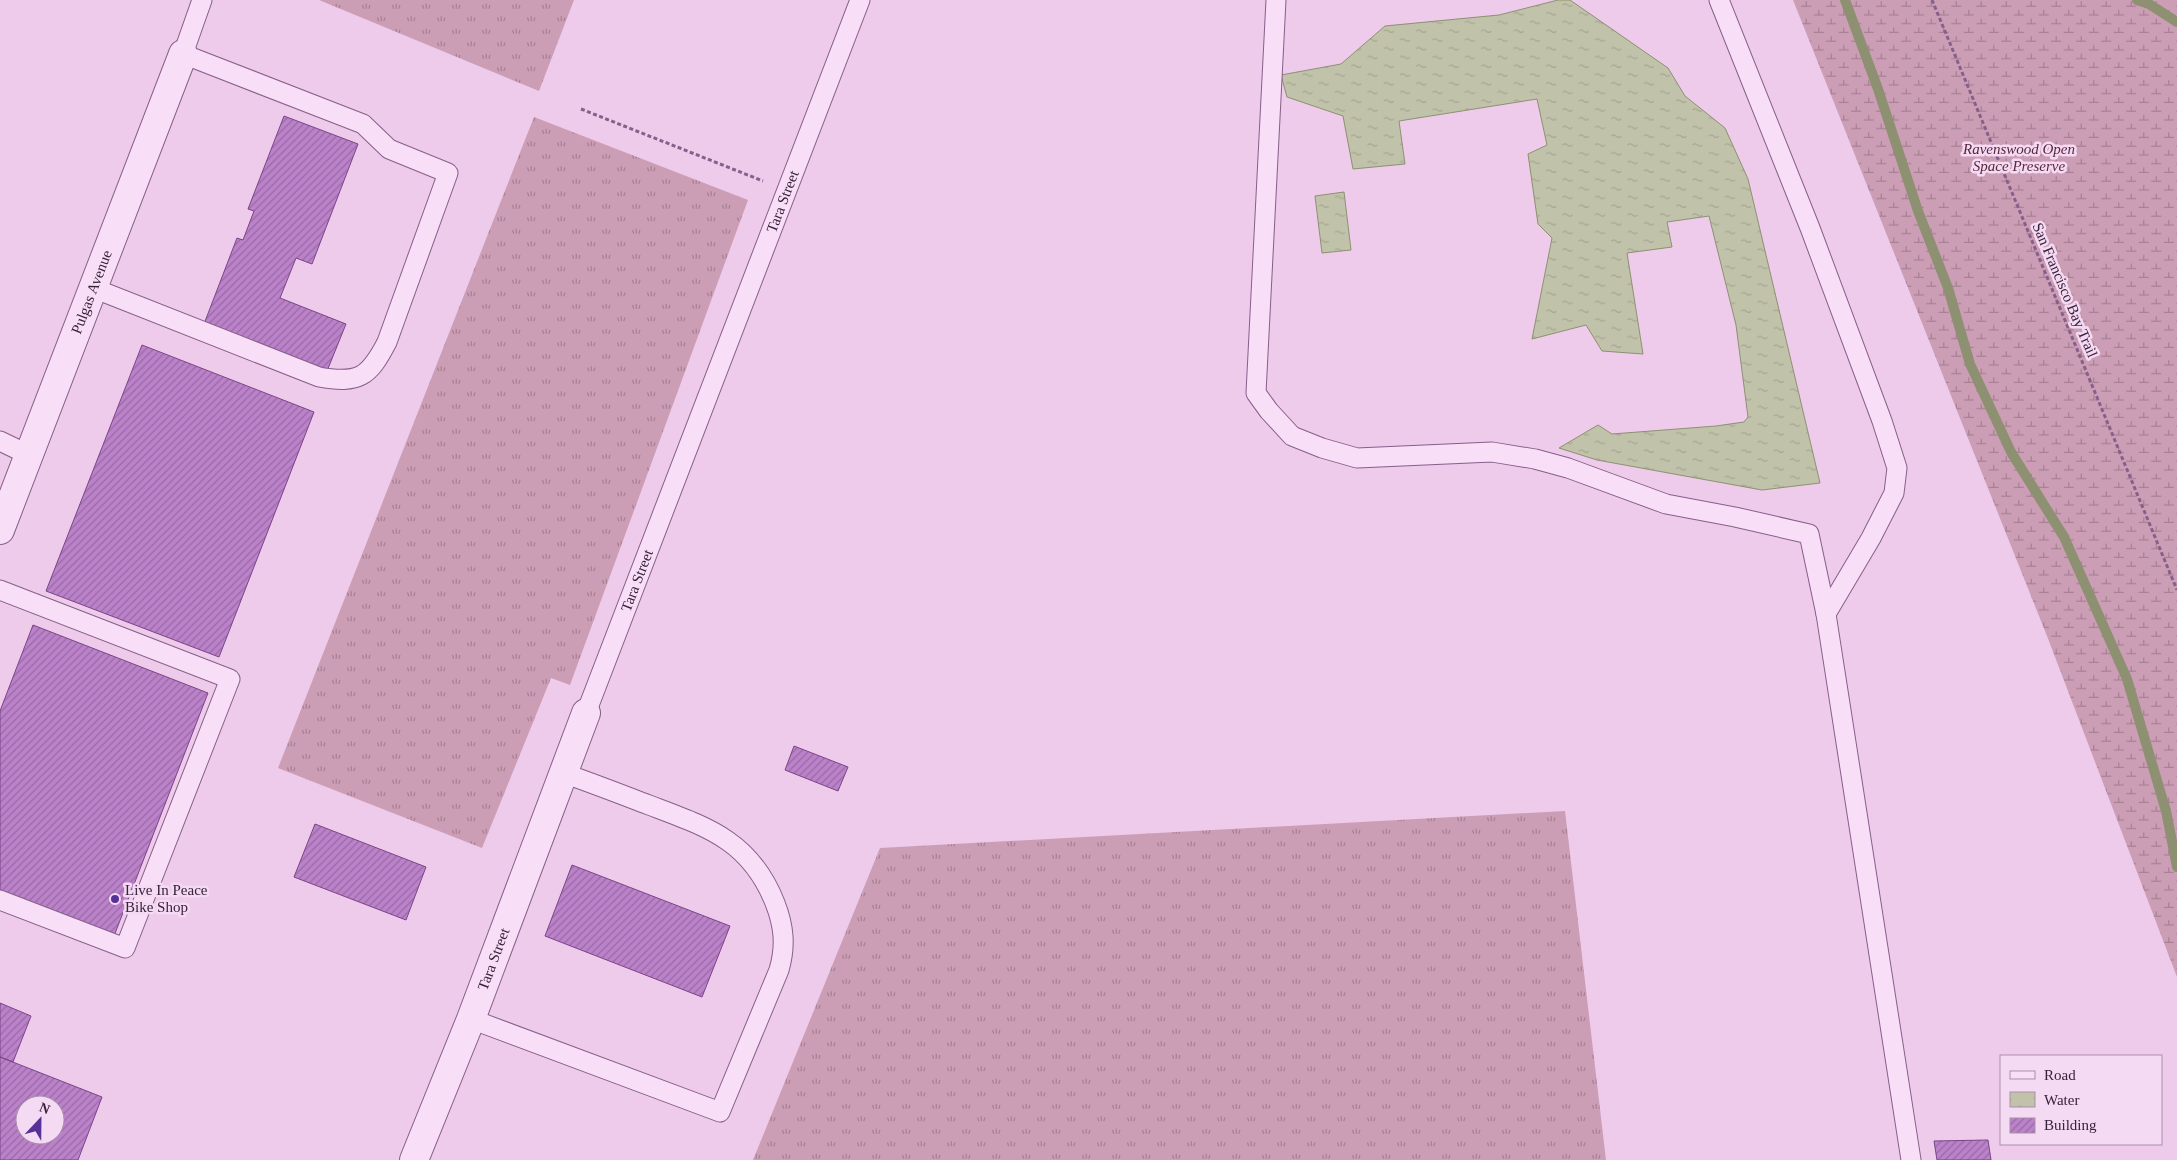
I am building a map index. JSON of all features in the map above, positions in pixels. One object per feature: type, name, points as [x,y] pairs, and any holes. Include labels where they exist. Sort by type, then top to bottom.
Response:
[{"type":"street","name":"Pulgas Avenue","points":[[0,530],[183,54]]},
{"type":"street","name":"Tara Street","points":[[414,1160],[471,1019],[586,713]]},
{"type":"lane","points":[[93,288],[319,377],[353,379],[366,374],[376,364],[387,342],[448,173],[388,149],[363,124],[183,54],[202,0]]},
{"type":"lane","name":"Tara Street","points":[[586,713],[860,0]]},
{"type":"lane","points":[[1276,0],[1256,393],[1269,411],[1292,436],[1322,448],[1357,458],[1492,452],[1535,459],[1568,468],[1666,504],[1809,534],[1826,614],[1911,1160]]},
{"type":"lane","points":[[1719,0],[1813,236],[1882,421],[1897,468],[1894,492],[1871,538],[1826,614]]},
{"type":"lane","points":[[0,441],[29,454]]},
{"type":"lane","points":[[0,590],[230,679],[125,948],[0,900]]},
{"type":"lane","points":[[471,1019],[720,1112],[779,970],[783,956],[784,941],[778,912],[770,888],[748,858],[714,830],[563,773]]},
{"type":"path","name":"San Francisco Bay Trail","points":[[1932,0],[2177,590]]},
{"type":"path","points":[[581,109],[787,191]]},
{"type":"green space","points":[[319,0],[574,0],[539,91]]},
{"type":"green space","name":"Ravenswood Open Space Preserve","points":[[1793,0],[2177,0],[2177,977],[2047,636]]},
{"type":"green space","points":[[534,117],[748,200],[570,685],[551,678],[482,848],[278,768]]},
{"type":"green space","points":[[1565,811],[1606,1160],[753,1160],[880,848]]},
{"type":"water","points":[[1558,0],[1570,0],[1668,68],[1685,96],[1725,128],[1748,179],[1820,483],[1762,490],[1597,460],[1559,448],[1598,425],[1612,434],[1716,426],[1744,422],[1748,417],[1736,325],[1709,216],[1667,222],[1672,247],[1627,253],[1643,354],[1602,351],[1586,325],[1532,339],[1552,238],[1538,224],[1528,154],[1547,145],[1537,99],[1399,121],[1405,164],[1353,169],[1343,116],[1287,97],[1281,75],[1341,64],[1385,26],[1499,15]]},
{"type":"water","points":[[1344,192],[1351,250],[1322,253],[1315,196]]},
{"type":"building","points":[[284,116],[358,144],[312,264],[296,258],[280,298],[346,324],[327,371],[204,324],[237,238],[243,240],[254,211],[248,209]]},
{"type":"building","points":[[142,345],[314,412],[219,657],[46,591]]},
{"type":"building","points":[[33,625],[208,693],[114,936],[0,891],[0,711]]},
{"type":"building","points":[[794,746],[848,767],[838,791],[785,770]]},
{"type":"building","points":[[315,824],[426,867],[406,920],[294,877]]},
{"type":"building","points":[[572,865],[730,926],[702,997],[545,936]]},
{"type":"building","points":[[0,1003],[31,1016],[13,1062],[0,1057]]},
{"type":"building","points":[[0,1057],[102,1097],[78,1160],[0,1160]]},
{"type":"building","points":[[1988,1140],[1991,1160],[1937,1160],[1934,1141]]},
{"type":"waterway","points":[[1845,0],[1878,89],[1918,211],[1948,288],[1970,364],[2011,452],[2064,537],[2127,679],[2166,811],[2177,867]]},
{"type":"waterway","points":[[2137,0],[2149,4],[2177,22]]},
{"type":"place","name":"Live In Peace Bike Shop","points":[[115,899]]}]
